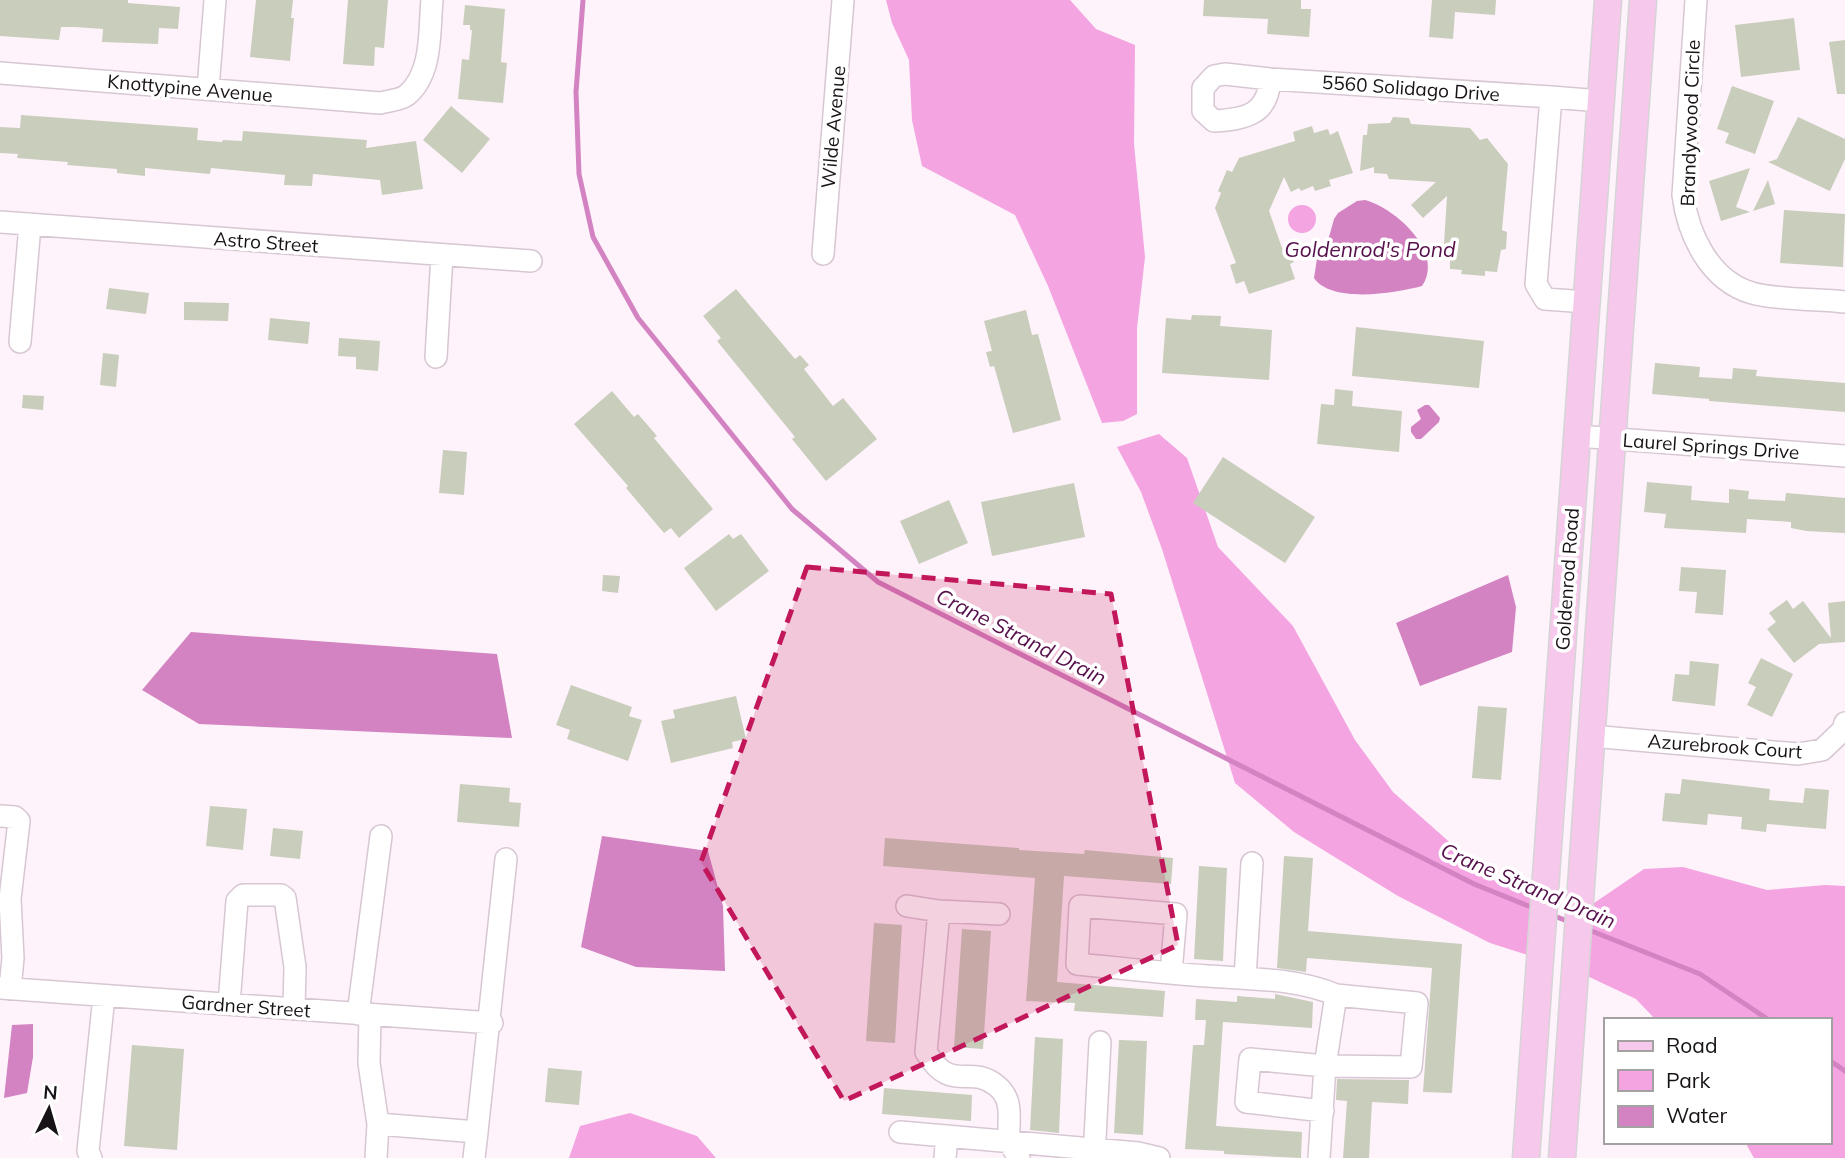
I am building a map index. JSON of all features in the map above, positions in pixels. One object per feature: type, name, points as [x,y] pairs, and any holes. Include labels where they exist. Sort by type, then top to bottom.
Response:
[{"type":"main road","name":"Goldenrod Road","points":[[1526,1158],[1559,947],[1564,862],[1557,726],[1608,0]]},
{"type":"main road","name":"Goldenrod Road","points":[[1562,1158],[1572,1012],[1559,947],[1564,862],[1591,736],[1643,0]]},
{"type":"main road","points":[[1573,497],[1574,704],[1582,724],[1591,736]]},
{"type":"street","points":[[208,89],[215,0]]},
{"type":"street","name":"Knottypine Avenue","points":[[0,73],[380,103],[405,97],[419,81],[427,60],[432,0]]},
{"type":"street","name":"Wilde Avenue","points":[[823,254],[843,0]]},
{"type":"street","name":"Brandywood Circle","points":[[1696,0],[1683,195],[1688,224],[1698,247],[1721,274],[1738,287],[1754,293],[1845,302]]},
{"type":"street","name":"5560 Solidago Drive","points":[[1270,79],[1601,101]]},
{"type":"street","points":[[1551,97],[1536,284],[1545,299],[1587,302]]},
{"type":"street","name":"Astro Street","points":[[0,222],[531,261]]},
{"type":"street","points":[[20,342],[30,225]]},
{"type":"street","points":[[436,357],[442,255]]},
{"type":"street","name":"Laurel Springs Drive","points":[[1577,436],[1845,456]]},
{"type":"street","name":"Azurebrook Court","points":[[1591,736],[1798,754],[1822,750],[1843,730],[1845,723]]},
{"type":"street","points":[[0,816],[15,817],[19,821],[10,899],[13,958],[5,989]]},
{"type":"street","points":[[376,1158],[378,1124],[364,1014],[381,836]]},
{"type":"street","points":[[474,1158],[506,859]]},
{"type":"street","points":[[1245,978],[1252,863]]},
{"type":"street","points":[[229,1004],[237,901],[243,895],[281,895],[285,898],[295,967],[294,1009]]},
{"type":"street","points":[[1171,973],[1176,914],[1080,905],[1077,964],[1171,973],[1245,978],[1312,985],[1336,995],[1417,1003],[1412,1067],[1325,1066],[1250,1059],[1246,1101],[1323,1111]]},
{"type":"street","points":[[907,906],[939,911],[999,914]]},
{"type":"street","points":[[939,911],[926,1052],[936,1068],[946,1075],[982,1078],[997,1086],[1007,1098],[1014,1150]]},
{"type":"street","name":"Gardner Street","points":[[5,989],[490,1023]]},
{"type":"street","points":[[1319,1158],[1325,1066],[1336,995]]},
{"type":"street","points":[[91,1158],[88,1151],[104,996]]},
{"type":"street","points":[[1095,1153],[1100,1042]]},
{"type":"street","points":[[378,1124],[477,1132]]},
{"type":"street","points":[[900,1132],[947,1136],[1014,1150],[1138,1153],[1159,1158]]},
{"type":"street","points":[[945,1158],[947,1136]]},
{"type":"highlighted area","points":[[807,567],[1111,594],[1178,945],[844,1101],[701,862]]},
{"type":"green space","points":[[886,0],[1070,0],[1096,29],[1135,45],[1134,144],[1145,257],[1137,328],[1137,414],[1123,421],[1102,423],[1048,286],[1015,215],[922,166],[912,120],[909,60],[892,23]]},
{"type":"green space","points":[[1302,205],[1312,209],[1316,219],[1312,229],[1302,233],[1292,229],[1288,219],[1292,209]]},
{"type":"green space","points":[[1159,434],[1187,458],[1218,547],[1293,626],[1355,740],[1393,792],[1491,879],[1541,901],[1531,956],[1490,943],[1398,896],[1294,832],[1235,783],[1162,549],[1141,492],[1117,447]]},
{"type":"green space","points":[[1683,867],[1767,890],[1845,886],[1845,1158],[1754,1158],[1746,1144],[1831,1144],[1831,1018],[1654,1018],[1636,999],[1566,966],[1575,916],[1644,869]]},
{"type":"green space","points":[[630,1113],[697,1136],[716,1158],[569,1158],[580,1126]]},
{"type":"water","name":"Goldenrod's Pond","points":[[1365,200],[1390,212],[1413,233],[1422,246],[1427,259],[1427,273],[1422,286],[1381,293],[1349,294],[1323,286],[1314,278],[1318,252],[1329,237],[1334,219],[1338,213],[1357,201]]},
{"type":"water","points":[[1429,405],[1440,418],[1439,422],[1421,439],[1416,439],[1411,427],[1421,419],[1417,410]]},
{"type":"water","points":[[1508,575],[1516,607],[1512,652],[1420,686],[1396,623]]},
{"type":"water","points":[[191,632],[497,654],[512,738],[199,724],[142,690]]},
{"type":"water","points":[[602,836],[708,851],[723,906],[725,971],[636,967],[581,947]]},
{"type":"water","points":[[33,1024],[33,1057],[27,1093],[4,1098],[12,1025]]},
{"type":"building","points":[[0,0],[128,0],[128,3],[180,7],[178,29],[159,28],[158,44],[102,42],[103,29],[75,27],[61,27],[59,40],[0,36]]},
{"type":"building","points":[[256,0],[293,0],[290,61],[250,57]]},
{"type":"building","points":[[348,0],[388,0],[384,48],[375,47],[374,66],[343,64]]},
{"type":"building","points":[[1204,0],[1301,0],[1301,9],[1311,9],[1309,37],[1267,34],[1268,19],[1203,16]]},
{"type":"building","points":[[1432,0],[1496,0],[1495,15],[1455,12],[1453,39],[1429,37]]},
{"type":"building","points":[[465,5],[505,9],[501,62],[507,63],[503,103],[458,99],[462,59],[469,60],[472,30],[470,25],[463,25]]},
{"type":"building","points":[[1794,18],[1800,70],[1741,77],[1735,25]]},
{"type":"building","points":[[1845,40],[1845,94],[1837,94],[1829,42]]},
{"type":"building","points":[[1732,86],[1774,101],[1755,154],[1725,143],[1729,133],[1717,129]]},
{"type":"building","points":[[451,106],[490,139],[462,173],[423,140]]},
{"type":"building","points":[[21,115],[198,128],[197,140],[222,142],[242,141],[243,131],[367,140],[366,148],[416,141],[423,189],[382,195],[380,180],[313,174],[312,186],[284,185],[285,175],[211,168],[210,174],[145,168],[145,176],[117,173],[117,169],[67,165],[68,162],[17,158],[18,154],[0,153],[0,127],[20,128]]},
{"type":"building","points":[[1393,117],[1409,118],[1411,124],[1470,128],[1480,140],[1487,138],[1508,164],[1502,230],[1507,232],[1506,249],[1501,250],[1497,272],[1485,271],[1485,276],[1461,274],[1462,270],[1450,269],[1450,246],[1444,244],[1447,196],[1423,218],[1411,205],[1436,182],[1389,179],[1387,174],[1374,173],[1374,167],[1360,171],[1363,135],[1367,135],[1368,124],[1390,123]]},
{"type":"building","points":[[1798,117],[1845,139],[1845,159],[1830,191],[1768,162],[1777,159]]},
{"type":"building","points":[[1312,126],[1314,133],[1328,129],[1330,135],[1338,131],[1353,173],[1329,180],[1331,186],[1315,191],[1313,186],[1291,192],[1284,177],[1269,211],[1282,248],[1289,246],[1294,262],[1290,264],[1295,279],[1249,294],[1244,281],[1236,284],[1230,265],[1236,263],[1215,208],[1221,193],[1218,191],[1227,170],[1232,172],[1239,158],[1295,141],[1293,132]]},
{"type":"building","points":[[1750,168],[1736,207],[1750,212],[1721,221],[1709,181]]},
{"type":"building","points":[[1768,180],[1775,204],[1753,211]]},
{"type":"building","points":[[1784,210],[1845,214],[1843,267],[1780,263]]},
{"type":"building","points":[[109,288],[149,293],[146,314],[106,309]]},
{"type":"building","points":[[736,289],[795,359],[800,355],[809,365],[804,369],[833,406],[843,398],[877,439],[826,481],[792,439],[795,437],[717,341],[721,338],[703,316]]},
{"type":"building","points":[[184,302],[229,303],[228,321],[184,320]]},
{"type":"building","points":[[1026,310],[1032,335],[1038,334],[1061,420],[1013,433],[994,366],[990,367],[986,352],[992,351],[984,321]]},
{"type":"building","points":[[1192,315],[1221,316],[1220,326],[1272,330],[1269,380],[1162,373],[1166,318],[1191,320]]},
{"type":"building","points":[[270,318],[310,322],[308,344],[268,340]]},
{"type":"building","points":[[1356,327],[1484,341],[1479,388],[1352,376]]},
{"type":"building","points":[[339,338],[380,341],[378,371],[356,369],[356,357],[338,356]]},
{"type":"building","points":[[103,353],[119,355],[116,387],[100,385]]},
{"type":"building","points":[[1655,363],[1700,367],[1699,377],[1732,379],[1733,368],[1757,370],[1756,376],[1845,383],[1845,412],[1652,394]]},
{"type":"building","points":[[1335,389],[1353,391],[1352,406],[1402,411],[1399,452],[1317,444],[1321,404],[1334,405]]},
{"type":"building","points":[[612,391],[634,417],[638,414],[657,436],[654,438],[713,509],[679,538],[671,528],[664,533],[626,488],[628,486],[574,424]]},
{"type":"building","points":[[23,395],[44,396],[43,410],[22,408]]},
{"type":"building","points":[[443,450],[467,452],[464,495],[439,493]]},
{"type":"building","points":[[1223,457],[1315,517],[1285,563],[1193,503]]},
{"type":"building","points":[[1647,482],[1692,486],[1691,500],[1729,503],[1729,489],[1749,491],[1748,499],[1785,501],[1786,493],[1845,498],[1845,533],[1806,531],[1791,528],[1791,522],[1747,519],[1746,533],[1664,528],[1666,514],[1644,512]]},
{"type":"building","points":[[1074,483],[1085,537],[992,556],[981,502]]},
{"type":"building","points":[[949,500],[968,543],[919,564],[900,521]]},
{"type":"building","points":[[729,534],[733,539],[741,534],[769,571],[716,611],[684,568]]},
{"type":"building","points":[[1681,567],[1726,570],[1723,615],[1695,613],[1697,592],[1679,591]]},
{"type":"building","points":[[603,575],[620,576],[618,593],[602,591]]},
{"type":"building","points":[[1787,600],[1793,609],[1803,601],[1831,638],[1828,603],[1845,601],[1845,642],[1819,644],[1794,663],[1767,629],[1776,622],[1769,613]]},
{"type":"building","points":[[1761,658],[1793,674],[1772,717],[1747,705],[1756,687],[1748,683]]},
{"type":"building","points":[[1690,661],[1719,664],[1715,706],[1672,701],[1675,674],[1689,675]]},
{"type":"building","points":[[571,685],[632,707],[629,716],[642,720],[628,761],[567,739],[570,730],[556,725]]},
{"type":"building","points":[[736,696],[746,739],[732,742],[733,748],[671,763],[661,721],[675,718],[673,710]]},
{"type":"building","points":[[1478,706],[1507,708],[1501,780],[1472,778]]},
{"type":"building","points":[[1682,779],[1770,789],[1769,800],[1803,803],[1805,788],[1829,790],[1826,829],[1767,824],[1766,832],[1741,829],[1742,817],[1708,814],[1707,825],[1662,821],[1665,793],[1680,794]]},
{"type":"building","points":[[460,784],[510,788],[509,802],[521,803],[519,827],[457,822]]},
{"type":"building","points":[[210,806],[247,809],[243,850],[206,846]]},
{"type":"building","points":[[273,828],[303,831],[300,859],[270,856]]},
{"type":"building","points":[[885,838],[1019,850],[1084,854],[1085,850],[1173,858],[1171,884],[1064,876],[1057,982],[1165,991],[1163,1017],[1074,1011],[1075,1003],[1026,1001],[1035,878],[883,866]]},
{"type":"building","points":[[1284,856],[1313,858],[1308,931],[1462,944],[1452,1093],[1423,1092],[1432,968],[1307,958],[1306,972],[1277,968]]},
{"type":"building","points":[[1199,866],[1227,868],[1223,961],[1194,959]]},
{"type":"building","points":[[874,923],[902,925],[895,1043],[866,1041]]},
{"type":"building","points":[[962,929],[991,931],[983,1049],[954,1047]]},
{"type":"building","points":[[1275,994],[1313,1002],[1312,1028],[1223,1022],[1216,1126],[1302,1132],[1301,1158],[1185,1149],[1193,1045],[1204,1045],[1206,1020],[1195,1020],[1196,999],[1237,1002],[1237,996],[1275,999]]},
{"type":"building","points":[[1035,1037],[1063,1039],[1059,1133],[1030,1130]]},
{"type":"building","points":[[1119,1040],[1147,1041],[1143,1135],[1114,1133]]},
{"type":"building","points":[[132,1045],[184,1049],[177,1150],[124,1146]]},
{"type":"building","points":[[548,1068],[582,1071],[579,1105],[545,1102]]},
{"type":"building","points":[[1337,1079],[1409,1080],[1408,1104],[1372,1102],[1369,1158],[1343,1158],[1347,1101],[1336,1100]]},
{"type":"building","points":[[884,1088],[972,1095],[971,1121],[882,1114]]},
{"type":"waterway","name":"Crane Strand Drain","points":[[583,0],[576,92],[579,174],[593,237],[638,318],[792,509],[878,582],[1474,884],[1536,909]]},
{"type":"waterway","name":"Crane Strand Drain","points":[[1552,915],[1572,923]]},
{"type":"waterway","name":"Crane Strand Drain","points":[[1584,928],[1700,974],[1766,1018]]},
{"type":"waterway","name":"Crane Strand Drain","points":[[1831,1061],[1845,1071]]}]
